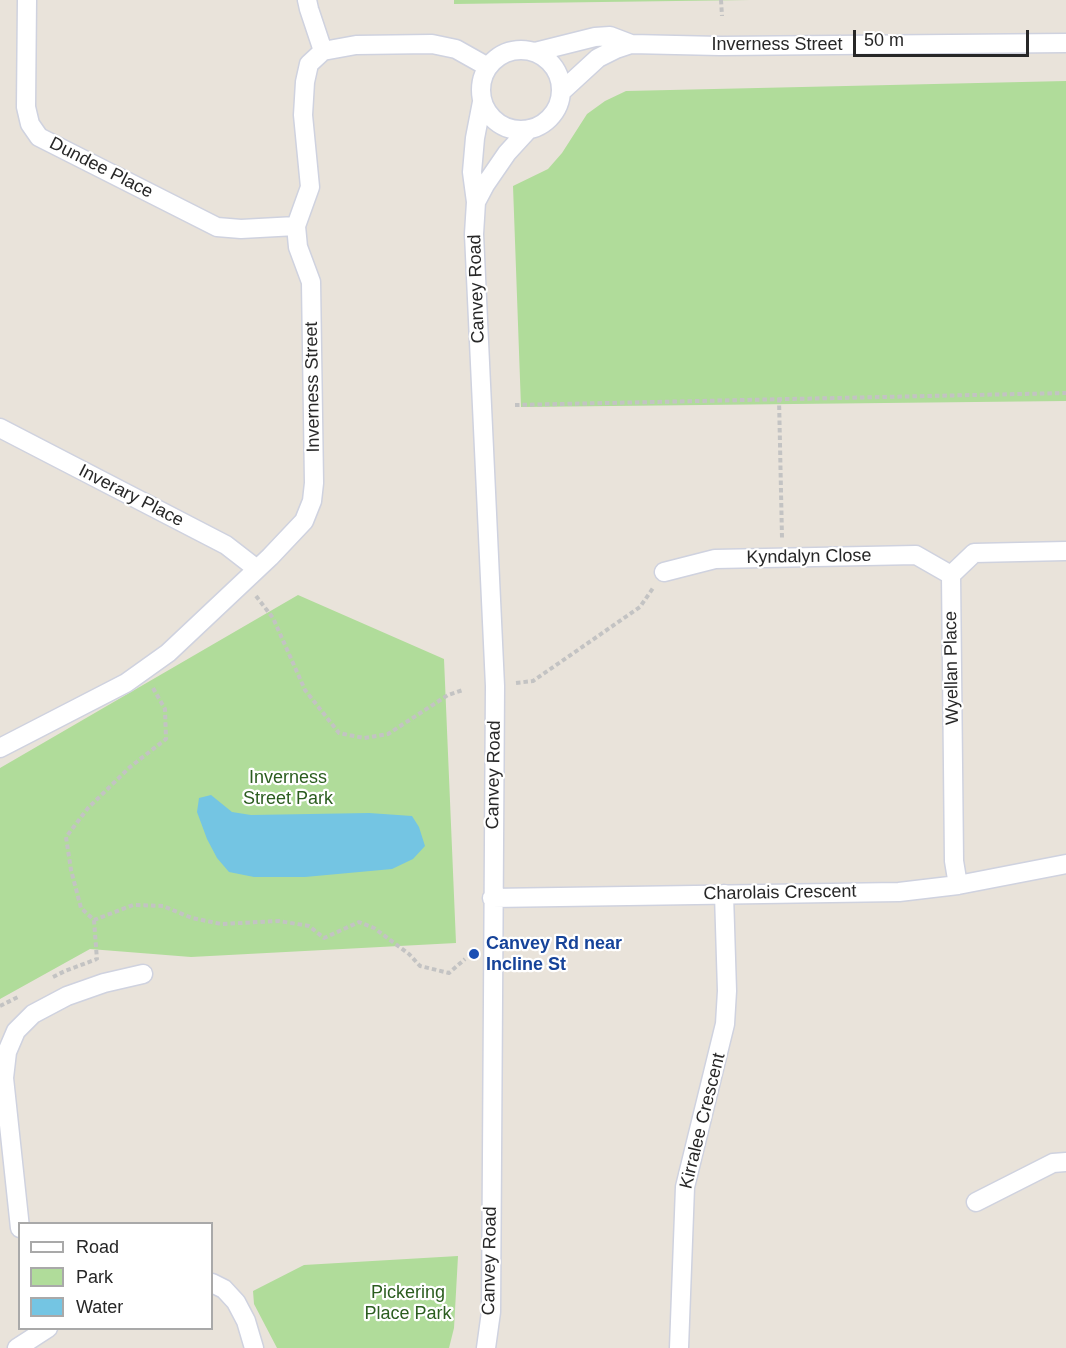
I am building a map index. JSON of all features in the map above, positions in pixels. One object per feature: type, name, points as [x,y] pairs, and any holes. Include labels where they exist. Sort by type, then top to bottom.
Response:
[{"type":"street","name":"Dundee Place","points":[[27,0],[26,107],[30,124],[39,137],[217,227],[241,229],[296,226]]},
{"type":"street","points":[[307,0],[323,51],[356,45],[438,44],[456,49],[488,67]]},
{"type":"street","name":"Inverness Street","points":[[535,52],[595,37],[610,36],[631,45]]},
{"type":"street","name":"Inverness Street","points":[[561,92],[598,58],[631,45],[1066,43]]},
{"type":"street","points":[[476,202],[472,172],[475,138],[482,102],[483,75],[491,62],[507,52],[520,50],[535,52],[547,59],[557,72],[561,92],[558,106],[550,118],[529,129],[513,129],[500,124],[489,115],[482,102]]},
{"type":"street","name":"Inverness Street","points":[[0,748],[126,683],[168,653],[251,575],[304,521],[312,501],[314,459],[311,282],[298,247],[296,226],[310,187],[303,115],[305,82],[309,64],[323,51]]},
{"type":"street","points":[[476,202],[484,185],[507,153],[529,129]]},
{"type":"street","name":"Canvey Road","points":[[476,202],[474,234],[495,686],[491,1312],[486,1348]]},
{"type":"street","name":"Inverary Place","points":[[0,428],[226,545],[251,575]]},
{"type":"street","points":[[951,575],[974,553],[1066,551]]},
{"type":"street","name":"Kyndalyn Close","points":[[664,572],[715,559],[916,555],[951,575]]},
{"type":"street","name":"Wyellan Place","points":[[951,575],[954,861],[957,885]]},
{"type":"street","name":"Charolais Crescent","points":[[492,897],[899,892],[957,885],[1066,864]]},
{"type":"street","name":"Kirralee Crescent","points":[[679,1348],[685,1187],[725,1024],[727,991],[724,894]]},
{"type":"street","points":[[19,1222],[4,1077],[7,1052],[16,1031],[33,1014],[67,996],[99,984],[143,974]]},
{"type":"street","points":[[976,1202],[1053,1163],[1066,1162]]},
{"type":"street","points":[[213,1284],[224,1289],[236,1302],[246,1321],[254,1348]]},
{"type":"street","points":[[17,1348],[46,1330]]},
{"type":"path","points":[[721,0],[722,16]]},
{"type":"path","points":[[515,405],[1066,393]]},
{"type":"path","points":[[779,398],[782,558]]},
{"type":"path","points":[[516,683],[533,681],[640,607],[664,572]]},
{"type":"path","points":[[251,575],[305,690],[339,733],[364,738],[388,734],[448,695],[464,690]]},
{"type":"path","points":[[99,984],[94,920],[81,908],[71,870],[66,837],[88,808],[122,775],[166,739],[165,709],[144,670]]},
{"type":"path","points":[[94,920],[133,904],[163,906],[192,918],[221,924],[279,921],[309,926],[324,938],[359,922],[374,928],[409,954],[420,966],[449,973],[465,959]]},
{"type":"green space","points":[[454,0],[750,0],[454,4]]},
{"type":"green space","points":[[1066,81],[1066,401],[521,407],[513,186],[548,169],[562,153],[587,114],[605,101],[626,91]]},
{"type":"green space","name":"Inverness Street Park","points":[[298,595],[444,659],[456,943],[191,957],[90,949],[0,999],[0,768]]},
{"type":"green space","name":"Pickering Place Park","points":[[458,1256],[454,1328],[449,1348],[277,1348],[254,1304],[253,1291],[304,1265]]},
{"type":"water","points":[[211,795],[232,812],[251,815],[369,813],[412,816],[419,827],[425,846],[413,859],[392,869],[305,877],[254,877],[229,872],[217,858],[197,812],[199,798]]},
{"type":"place","name":"Canvey Rd near Incline St","points":[[474,954]]}]
